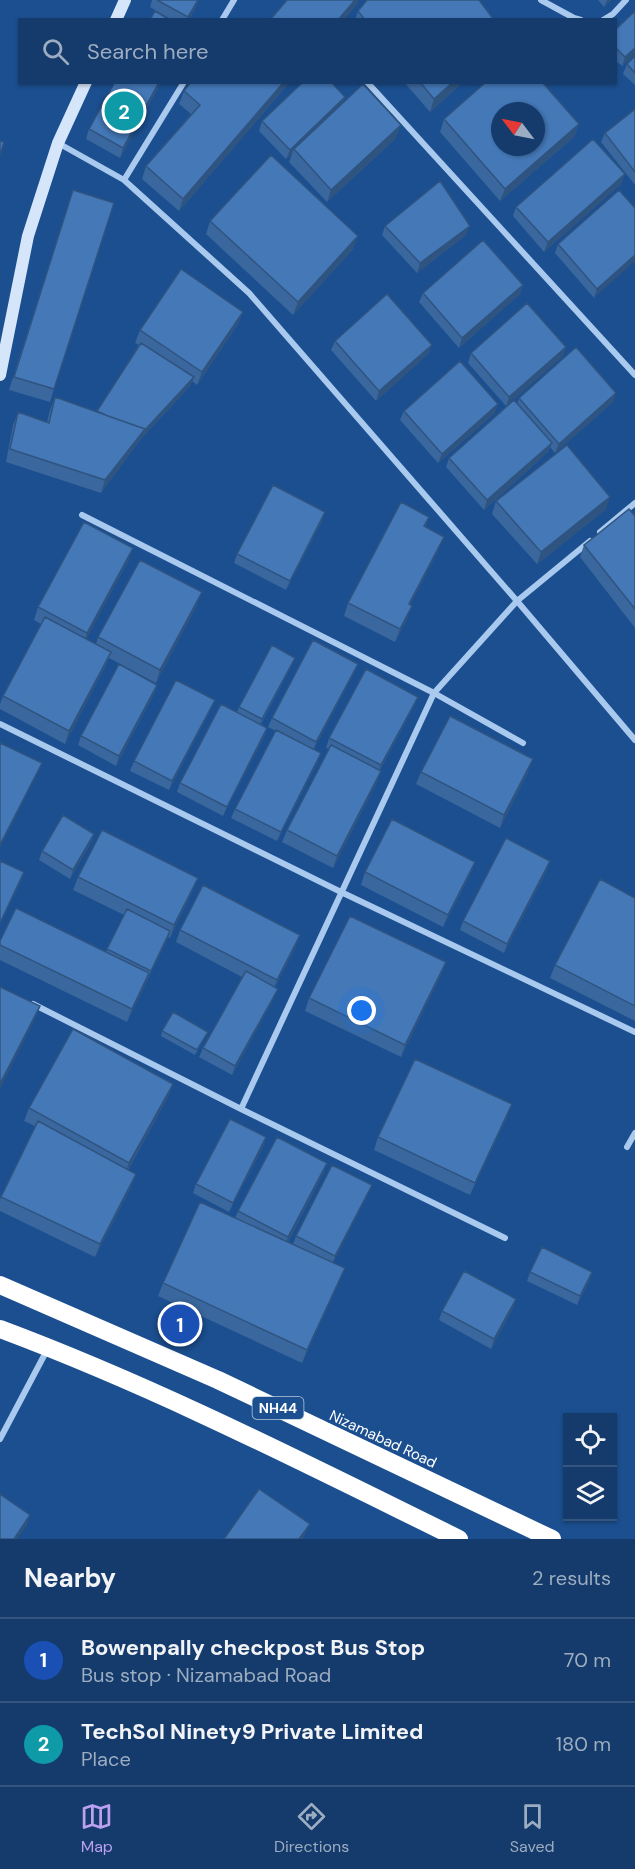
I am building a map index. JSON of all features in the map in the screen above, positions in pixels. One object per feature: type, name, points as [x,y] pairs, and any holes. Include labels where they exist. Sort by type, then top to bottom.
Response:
[{"type":"highway","name":"Nizamabad Road","points":[[0,1285],[218,1380],[552,1539]]},
{"type":"highway","name":"NH44","points":[[0,1329],[48,1347],[206,1415],[459,1539]]},
{"type":"street","points":[[117,18],[125,0]]},
{"type":"street","points":[[223,18],[234,0]]},
{"type":"street","points":[[541,0],[574,18]]},
{"type":"street","points":[[606,18],[626,0]]},
{"type":"street","points":[[0,375],[28,236],[58,143],[85,84]]},
{"type":"street","points":[[124,180],[183,84]]},
{"type":"street","points":[[369,84],[635,375]]},
{"type":"street","points":[[58,143],[124,180],[249,293],[635,740]]},
{"type":"street","points":[[241,1109],[434,693],[517,601],[635,503]]},
{"type":"street","points":[[82,515],[434,693],[523,743]]},
{"type":"street","points":[[0,724],[341,892],[635,1032]]},
{"type":"street","points":[[21,998],[505,1238]]},
{"type":"street","points":[[627,1147],[635,1133]]},
{"type":"street","points":[[0,1439],[48,1347]]},
{"type":"building","points":[[157,0],[198,0],[188,17]]},
{"type":"building","points":[[287,0],[355,0],[340,18],[272,18]]},
{"type":"building","points":[[367,0],[479,0],[492,18],[363,18],[358,11]]},
{"type":"building","points":[[155,11],[167,18],[151,18]]},
{"type":"building","points":[[635,11],[635,48],[625,57],[617,49],[617,28]]},
{"type":"building","points":[[635,56],[635,73],[627,64]]},
{"type":"building","points":[[114,84],[158,84],[123,148],[89,129]]},
{"type":"building","points":[[189,84],[282,84],[183,199],[146,166],[200,105],[184,91]]},
{"type":"building","points":[[301,84],[333,84],[345,97],[290,150],[262,121]]},
{"type":"building","points":[[363,84],[401,125],[331,190],[294,149]]},
{"type":"building","points":[[422,84],[451,84],[434,99]]},
{"type":"building","points":[[484,84],[544,84],[579,124],[545,154],[545,102],[491,102],[491,156],[543,156],[505,189],[444,119]]},
{"type":"building","points":[[635,109],[635,172],[605,133]]},
{"type":"building","points":[[593,139],[625,174],[548,242],[516,207]]},
{"type":"building","points":[[0,141],[4,142],[0,155]]},
{"type":"building","points":[[271,155],[358,236],[298,302],[210,221]]},
{"type":"building","points":[[440,181],[470,226],[420,263],[385,226]]},
{"type":"building","points":[[73,190],[114,203],[54,389],[14,377]]},
{"type":"building","points":[[619,190],[635,208],[635,255],[597,289],[558,244]]},
{"type":"building","points":[[483,240],[523,285],[462,338],[423,293]]},
{"type":"building","points":[[181,269],[243,312],[202,372],[140,330]]},
{"type":"building","points":[[387,294],[432,345],[379,391],[335,341]]},
{"type":"building","points":[[527,303],[566,347],[509,397],[471,353]]},
{"type":"building","points":[[141,343],[194,377],[144,431],[145,429],[97,411]]},
{"type":"building","points":[[576,347],[616,393],[559,444],[519,398]]},
{"type":"building","points":[[460,361],[498,404],[442,454],[404,411]]},
{"type":"building","points":[[55,397],[145,429],[105,480],[10,449],[18,412],[49,423]]},
{"type":"building","points":[[514,400],[552,443],[487,500],[449,458]]},
{"type":"building","points":[[567,445],[610,497],[541,552],[496,501]]},
{"type":"building","points":[[273,485],[325,512],[290,581],[237,554]]},
{"type":"building","points":[[401,502],[429,517],[424,526],[444,537],[409,604],[412,606],[400,629],[348,603]]},
{"type":"building","points":[[629,509],[635,516],[635,609],[584,545]]},
{"type":"building","points":[[84,522],[133,548],[87,633],[38,607]]},
{"type":"building","points":[[140,560],[202,592],[160,670],[98,637]]},
{"type":"building","points":[[45,617],[111,652],[69,731],[3,696]]},
{"type":"building","points":[[313,640],[358,664],[316,742],[272,718]]},
{"type":"building","points":[[272,645],[295,658],[262,719],[239,707]]},
{"type":"building","points":[[119,664],[157,685],[119,756],[81,736]]},
{"type":"building","points":[[366,669],[418,697],[381,765],[329,738]]},
{"type":"building","points":[[176,680],[215,700],[172,781],[134,761]]},
{"type":"building","points":[[221,704],[267,728],[227,807],[180,783]]},
{"type":"building","points":[[450,716],[533,759],[504,815],[421,772]]},
{"type":"building","points":[[276,730],[321,753],[281,832],[235,809]]},
{"type":"building","points":[[0,743],[42,763],[0,845]]},
{"type":"building","points":[[331,745],[381,771],[337,856],[287,830]]},
{"type":"building","points":[[63,815],[94,834],[73,870],[42,851]]},
{"type":"building","points":[[392,819],[475,862],[448,915],[365,872]]},
{"type":"building","points":[[102,830],[198,878],[174,925],[78,877]]},
{"type":"building","points":[[506,838],[550,861],[507,944],[463,921]]},
{"type":"building","points":[[0,861],[24,872],[0,923]]},
{"type":"building","points":[[600,879],[635,898],[635,1006],[555,965]]},
{"type":"building","points":[[203,885],[300,935],[277,980],[180,930]]},
{"type":"building","points":[[16,908],[149,973],[132,1009],[0,945]]},
{"type":"building","points":[[127,909],[170,931],[151,971],[107,949]]},
{"type":"building","points":[[350,916],[446,962],[405,1045],[309,998]]},
{"type":"building","points":[[246,971],[278,989],[235,1066],[203,1048]]},
{"type":"building","points":[[0,987],[40,1006],[0,1084]]},
{"type":"building","points":[[173,1012],[208,1032],[197,1050],[162,1031]]},
{"type":"building","points":[[73,1029],[173,1084],[129,1163],[29,1108]]},
{"type":"building","points":[[415,1059],[512,1104],[475,1183],[378,1137]]},
{"type":"building","points":[[230,1119],[266,1137],[233,1203],[196,1184]]},
{"type":"building","points":[[38,1121],[136,1174],[100,1244],[1,1197]]},
{"type":"building","points":[[277,1137],[327,1163],[288,1237],[238,1211]]},
{"type":"building","points":[[332,1165],[372,1185],[335,1256],[296,1236]]},
{"type":"building","points":[[200,1202],[345,1268],[307,1350],[163,1283]]},
{"type":"building","points":[[542,1247],[592,1272],[580,1296],[530,1272]]},
{"type":"building","points":[[464,1271],[516,1299],[494,1339],[442,1311]]},
{"type":"building","points":[[259,1489],[310,1524],[299,1539],[224,1539]]},
{"type":"building","points":[[0,1494],[30,1515],[14,1539],[0,1539]]},
{"type":"place","name":"TechSol Ninety9 Private Limited","points":[[124,111]]},
{"type":"place","name":"Bowenpally checkpost Bus Stop","points":[[180,1324]]}]
